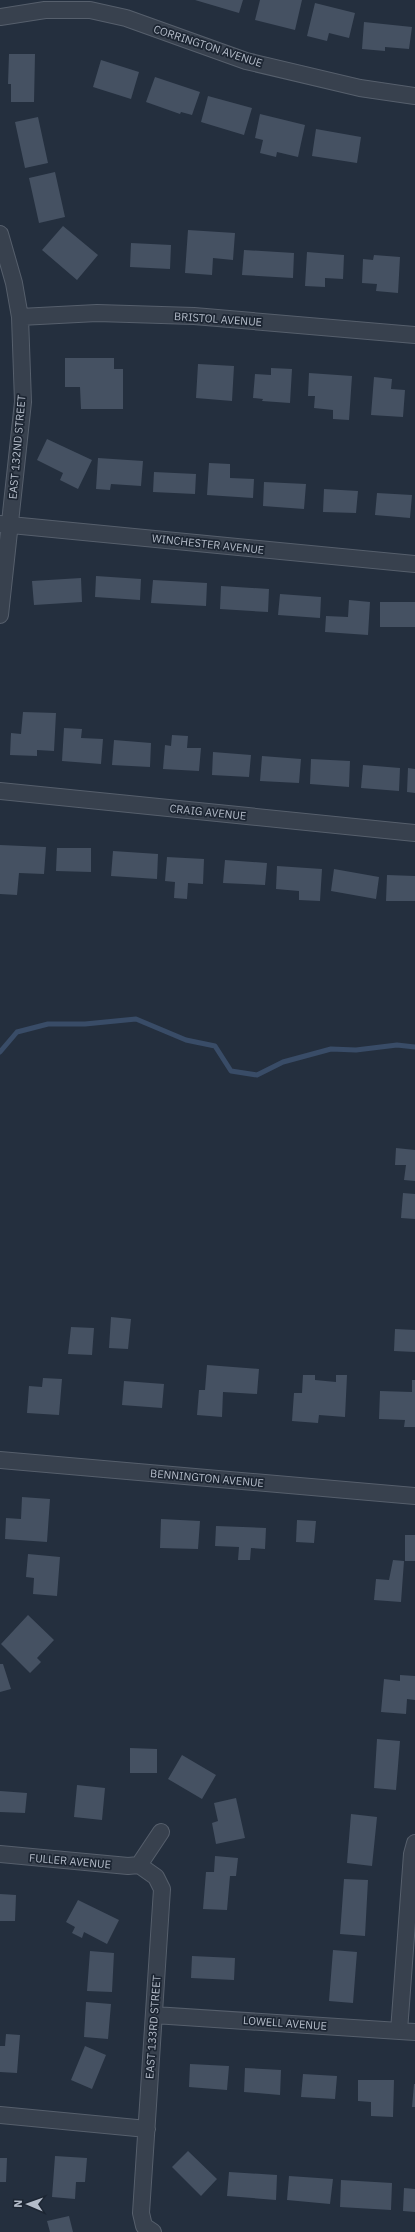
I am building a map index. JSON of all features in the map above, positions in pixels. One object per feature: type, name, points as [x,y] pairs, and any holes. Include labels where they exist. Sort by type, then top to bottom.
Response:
[{"type":"street","name":"CORRINGTON AVENUE","points":[[0,17],[45,10],[90,10],[126,18],[246,61],[360,88],[415,96]]},
{"type":"street","name":"EAST 132ND STREET","points":[[0,234],[3,262],[14,283],[20,317],[23,402],[5,524],[0,615]]},
{"type":"street","name":"BRISTOL AVENUE","points":[[20,317],[97,313],[194,316],[415,335]]},
{"type":"street","name":"WINCHESTER AVENUE","points":[[5,524],[415,564]]},
{"type":"street","name":"CRAIG AVENUE","points":[[0,791],[415,833]]},
{"type":"street","name":"BENNINGTON AVENUE","points":[[0,1460],[415,1496]]},
{"type":"street","points":[[139,1864],[161,1832]]},
{"type":"street","points":[[407,2032],[412,1854],[415,1843]]},
{"type":"street","name":"FULLER AVENUE","points":[[0,1854],[128,1866],[139,1864]]},
{"type":"street","name":"EAST 133RD STREET","points":[[139,1864],[156,1877],[162,1889],[141,2213],[144,2226],[153,2232]]},
{"type":"street","name":"LOWELL AVENUE","points":[[154,2015],[407,2032]]},
{"type":"street","points":[[0,2115],[147,2128]]},
{"type":"building","points":[[195,0],[243,0],[239,13]]},
{"type":"building","points":[[260,0],[302,0],[295,30],[255,20]]},
{"type":"building","points":[[315,3],[355,13],[349,38],[329,33],[327,41],[307,36]]},
{"type":"building","points":[[364,22],[412,27],[409,49],[385,47],[385,51],[362,49]]},
{"type":"building","points":[[9,54],[35,54],[34,102],[11,102],[11,84],[8,84]]},
{"type":"building","points":[[101,60],[139,72],[131,99],[93,87]]},
{"type":"building","points":[[155,77],[200,92],[192,115],[181,112],[180,114],[146,102]]},
{"type":"building","points":[[208,96],[252,108],[244,135],[201,122]]},
{"type":"building","points":[[260,114],[305,125],[298,157],[277,152],[276,157],[260,153],[263,140],[255,138]]},
{"type":"building","points":[[38,117],[48,163],[25,168],[15,122]]},
{"type":"building","points":[[316,129],[361,137],[357,163],[312,156]]},
{"type":"building","points":[[55,172],[65,217],[39,223],[29,178]]},
{"type":"building","points":[[63,226],[98,255],[77,280],[42,250]]},
{"type":"building","points":[[188,230],[235,233],[233,260],[213,258],[212,275],[185,273]]},
{"type":"building","points":[[131,243],[171,245],[170,269],[130,267]]},
{"type":"building","points":[[244,250],[294,253],[293,278],[242,275]]},
{"type":"building","points":[[307,252],[344,255],[343,279],[325,278],[325,287],[305,286]]},
{"type":"building","points":[[374,255],[400,257],[398,293],[376,291],[377,284],[362,283],[363,259],[373,260]]},
{"type":"building","points":[[65,358],[114,358],[114,369],[123,369],[123,409],[81,409],[80,387],[65,387]]},
{"type":"building","points":[[198,364],[234,366],[232,401],[196,398]]},
{"type":"building","points":[[271,368],[292,369],[290,403],[262,401],[263,399],[253,398],[255,374],[271,375]]},
{"type":"building","points":[[309,373],[352,376],[349,420],[333,419],[333,410],[314,408],[315,396],[308,396]]},
{"type":"building","points":[[374,377],[392,379],[391,389],[405,390],[403,417],[371,415]]},
{"type":"building","points":[[47,439],[92,460],[78,489],[60,480],[63,473],[37,460]]},
{"type":"building","points":[[98,458],[143,461],[141,486],[111,484],[110,490],[96,489]]},
{"type":"building","points":[[209,463],[230,464],[230,478],[254,479],[253,498],[207,495]]},
{"type":"building","points":[[154,472],[196,474],[195,494],[153,492]]},
{"type":"building","points":[[264,482],[306,484],[304,509],[263,506]]},
{"type":"building","points":[[324,489],[358,491],[356,513],[323,512]]},
{"type":"building","points":[[377,493],[412,495],[410,518],[375,515]]},
{"type":"building","points":[[96,576],[141,579],[140,600],[95,597]]},
{"type":"building","points":[[81,578],[82,602],[34,605],[32,581]]},
{"type":"building","points":[[153,580],[207,583],[206,606],[151,603]]},
{"type":"building","points":[[221,586],[269,589],[268,612],[220,609]]},
{"type":"building","points":[[280,594],[321,597],[320,618],[278,615]]},
{"type":"building","points":[[349,600],[370,602],[368,635],[325,632],[326,616],[348,617]]},
{"type":"building","points":[[380,602],[415,602],[415,627],[380,627]]},
{"type":"building","points":[[23,712],[56,713],[54,751],[37,750],[37,756],[10,755],[11,733],[21,734]]},
{"type":"building","points":[[64,728],[82,729],[81,738],[103,739],[101,764],[62,761]]},
{"type":"building","points":[[172,735],[188,736],[187,748],[201,748],[199,771],[163,769],[165,745],[171,746]]},
{"type":"building","points":[[114,740],[151,743],[150,767],[112,765]]},
{"type":"building","points":[[213,752],[251,755],[249,777],[212,775]]},
{"type":"building","points":[[262,756],[301,759],[299,783],[260,781]]},
{"type":"building","points":[[311,759],[350,761],[349,787],[310,784]]},
{"type":"building","points":[[363,765],[400,768],[399,791],[361,788]]},
{"type":"building","points":[[408,768],[415,769],[415,793],[407,792]]},
{"type":"building","points":[[0,845],[46,847],[44,874],[19,873],[17,895],[0,894]]},
{"type":"building","points":[[57,848],[91,848],[91,872],[56,871]]},
{"type":"building","points":[[113,851],[158,854],[157,879],[111,876]]},
{"type":"building","points":[[167,857],[204,859],[203,884],[188,883],[187,899],[174,898],[175,882],[165,881]]},
{"type":"building","points":[[225,860],[267,863],[265,885],[223,883]]},
{"type":"building","points":[[277,866],[322,869],[320,901],[299,900],[299,891],[276,889]]},
{"type":"building","points":[[334,869],[379,877],[376,899],[331,891]]},
{"type":"building","points":[[387,875],[415,876],[415,901],[386,901]]},
{"type":"building","points":[[396,1148],[415,1150],[415,1181],[404,1180],[406,1165],[395,1165]]},
{"type":"building","points":[[403,1193],[415,1194],[415,1219],[401,1218]]},
{"type":"building","points":[[111,1317],[131,1319],[128,1349],[109,1348]]},
{"type":"building","points":[[71,1327],[94,1328],[92,1355],[68,1354]]},
{"type":"building","points":[[395,1329],[415,1330],[415,1352],[394,1351]]},
{"type":"building","points":[[207,1365],[259,1369],[257,1394],[223,1392],[222,1417],[197,1415],[199,1390],[205,1390]]},
{"type":"building","points":[[303,1375],[315,1375],[315,1380],[336,1382],[336,1375],[347,1375],[345,1417],[319,1415],[318,1423],[292,1421],[294,1393],[302,1393]]},
{"type":"building","points":[[43,1378],[62,1379],[59,1415],[27,1413],[29,1386],[42,1387]]},
{"type":"building","points":[[412,1380],[415,1380],[415,1427],[404,1427],[405,1420],[379,1419],[380,1391],[412,1392]]},
{"type":"building","points":[[124,1381],[164,1384],[162,1408],[122,1405]]},
{"type":"building","points":[[22,1497],[50,1499],[47,1542],[5,1539],[6,1518],[21,1519]]},
{"type":"building","points":[[161,1519],[200,1521],[198,1549],[160,1548]]},
{"type":"building","points":[[297,1520],[316,1521],[314,1543],[296,1542]]},
{"type":"building","points":[[216,1526],[266,1528],[265,1549],[251,1548],[250,1560],[238,1560],[239,1547],[215,1546]]},
{"type":"building","points":[[405,1535],[415,1535],[415,1561],[405,1561]]},
{"type":"building","points":[[28,1554],[60,1557],[57,1596],[33,1594],[34,1578],[26,1577]]},
{"type":"building","points":[[393,1560],[404,1561],[401,1602],[374,1600],[376,1579],[389,1580]]},
{"type":"building","points":[[28,1615],[54,1640],[37,1658],[41,1662],[30,1673],[1,1644]]},
{"type":"building","points":[[0,1664],[3,1664],[11,1689],[0,1692]]},
{"type":"building","points":[[400,1675],[415,1676],[415,1700],[407,1699],[406,1714],[381,1712],[384,1679],[400,1681]]},
{"type":"building","points":[[377,1739],[400,1741],[396,1790],[374,1788]]},
{"type":"building","points":[[130,1748],[157,1749],[157,1773],[130,1773]]},
{"type":"building","points":[[182,1755],[216,1775],[202,1799],[168,1779]]},
{"type":"building","points":[[77,1785],[105,1788],[102,1820],[74,1817]]},
{"type":"building","points":[[0,1791],[27,1793],[25,1813],[0,1812]]},
{"type":"building","points":[[236,1798],[245,1838],[216,1844],[212,1823],[218,1821],[214,1803]]},
{"type":"building","points":[[351,1814],[377,1817],[372,1866],[347,1863]]},
{"type":"building","points":[[215,1856],[238,1858],[236,1876],[230,1876],[227,1910],[203,1909],[206,1872],[214,1872]]},
{"type":"building","points":[[344,1879],[368,1880],[365,1936],[340,1934]]},
{"type":"building","points":[[0,1894],[16,1895],[15,1921],[0,1921]]},
{"type":"building","points":[[78,1900],[119,1920],[107,1944],[84,1932],[82,1938],[72,1933],[75,1927],[66,1922]]},
{"type":"building","points":[[333,1950],[357,1952],[353,2003],[329,2001]]},
{"type":"building","points":[[90,1951],[114,1953],[112,1992],[87,1991]]},
{"type":"building","points":[[192,1956],[235,1958],[234,1980],[191,1978]]},
{"type":"building","points":[[86,2002],[111,2004],[108,2039],[84,2037]]},
{"type":"building","points":[[6,2034],[20,2035],[17,2073],[0,2072],[0,2046],[5,2046]]},
{"type":"building","points":[[85,2046],[106,2055],[92,2089],[71,2080]]},
{"type":"building","points":[[190,2064],[229,2066],[227,2090],[189,2087]]},
{"type":"building","points":[[245,2068],[281,2070],[280,2095],[244,2092]]},
{"type":"building","points":[[303,2074],[337,2076],[335,2099],[301,2097]]},
{"type":"building","points":[[358,2080],[394,2080],[393,2117],[371,2116],[371,2102],[358,2101]]},
{"type":"building","points":[[414,2084],[415,2107],[412,2107]]},
{"type":"building","points":[[188,2151],[217,2179],[201,2196],[172,2167]]},
{"type":"building","points":[[55,2156],[87,2158],[85,2182],[76,2182],[75,2199],[52,2197]]},
{"type":"building","points":[[0,2158],[7,2158],[6,2182],[0,2182]]},
{"type":"building","points":[[229,2172],[277,2175],[276,2200],[227,2196]]},
{"type":"building","points":[[289,2176],[333,2179],[330,2204],[287,2200]]},
{"type":"building","points":[[341,2180],[392,2183],[391,2210],[340,2207]]},
{"type":"building","points":[[404,2188],[415,2189],[415,2212],[403,2211]]},
{"type":"building","points":[[69,2216],[73,2232],[50,2232],[47,2221]]},
{"type":"waterway","points":[[0,1052],[17,1032],[48,1024],[85,1024],[136,1019],[186,1040],[215,1046],[231,1071],[257,1075],[283,1062],[331,1049],[356,1050],[397,1045],[415,1047]]}]
